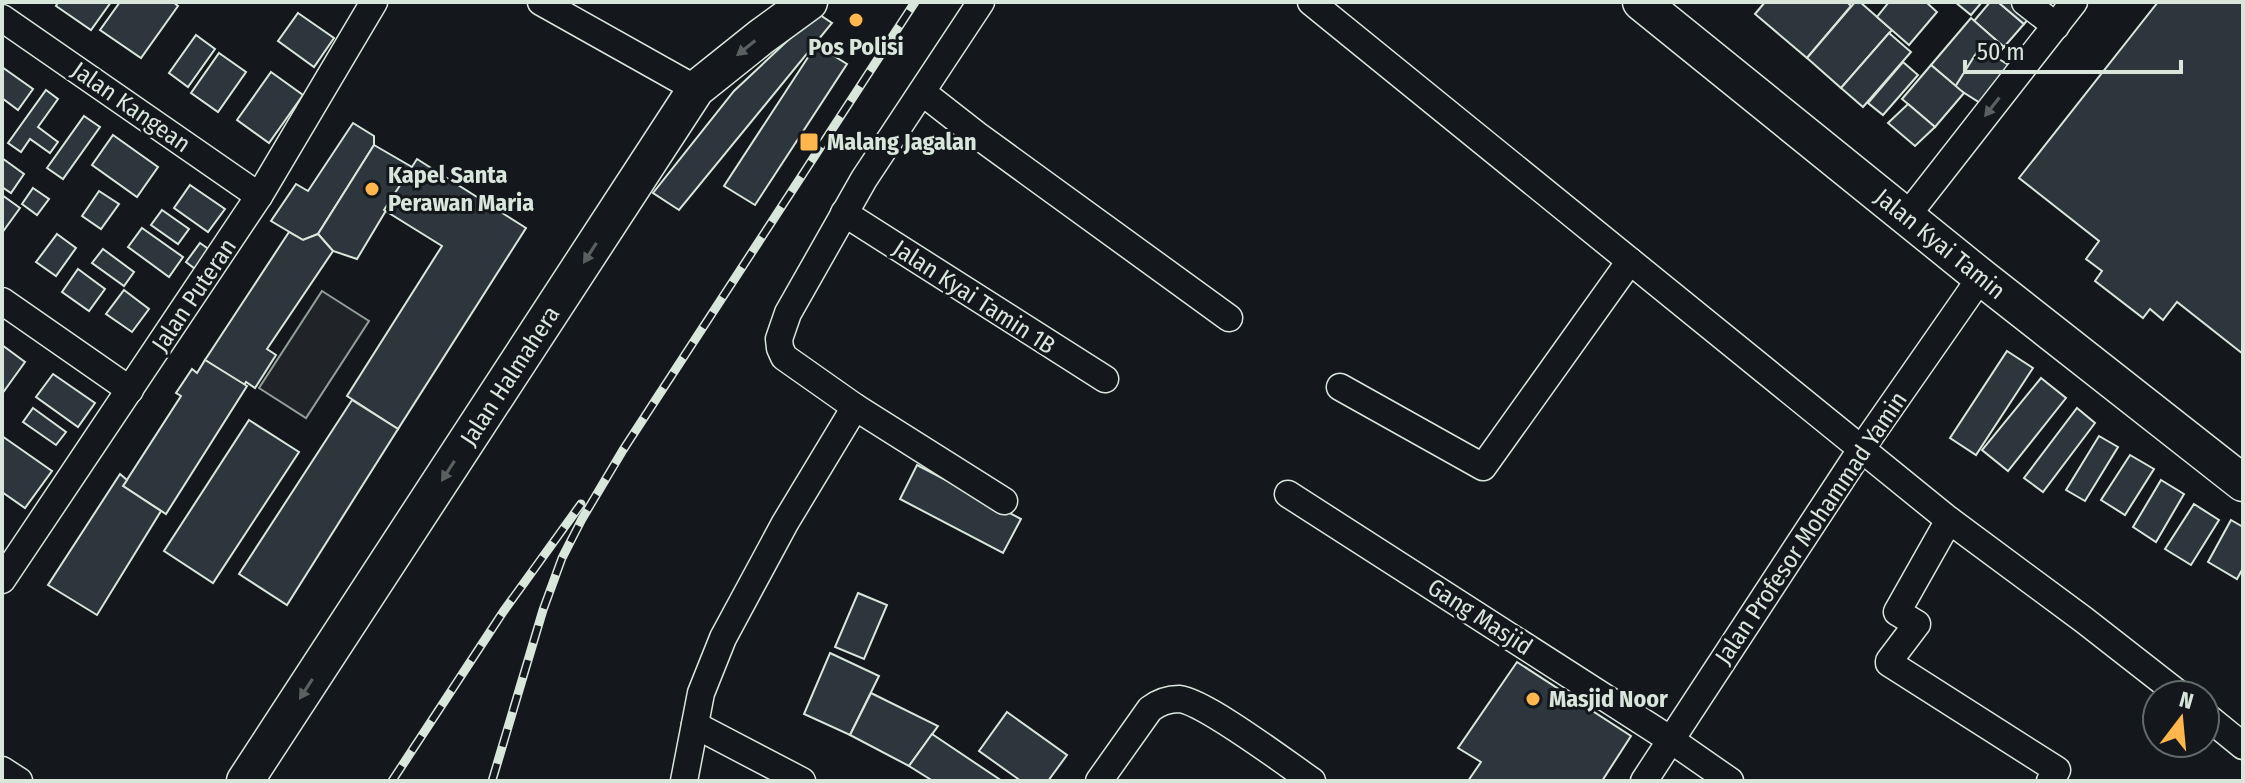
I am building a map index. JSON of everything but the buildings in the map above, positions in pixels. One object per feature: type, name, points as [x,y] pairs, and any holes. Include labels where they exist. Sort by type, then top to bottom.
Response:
[{"type":"street","name":"Jalan Puteran","points":[[2,580],[10,548],[130,390],[259,196],[374,2]]},
{"type":"street","points":[[541,2],[696,89]]},
{"type":"street","name":"Jalan Halmahera","points":[[245,781],[696,89],[809,2]]},
{"type":"street","points":[[981,2],[864,179],[788,313],[779,339],[784,357],[855,407],[1004,501]]},
{"type":"street","points":[[1311,2],[1949,520],[2160,679]]},
{"type":"street","name":"Jalan Kyai Tamin","points":[[1641,2],[1981,277],[2243,483]]},
{"type":"street","points":[[2025,2],[2056,26]]},
{"type":"street","points":[[1906,217],[2074,2]]},
{"type":"street","name":"Jalan Kangean","points":[[2,18],[259,196]]},
{"type":"street","points":[[922,92],[1229,318]]},
{"type":"street","name":"Jalan Kyai Tamin 1B","points":[[844,213],[1105,379]]},
{"type":"street","points":[[1340,387],[1483,467],[1630,261]]},
{"type":"street","name":"Jalan Profesor Mohammad Yamin","points":[[1644,781],[1862,448],[1981,277]]},
{"type":"street","points":[[2,301],[130,390]]},
{"type":"street","points":[[684,781],[701,693],[723,638],[785,523],[855,407]]},
{"type":"street","name":"Gang Masjid","points":[[1288,494],[1730,781]]},
{"type":"street","points":[[1949,520],[1897,612],[1917,624],[1889,663],[2057,770],[2050,781]]},
{"type":"street","points":[[1099,781],[1150,709],[1157,704],[1180,699],[1208,710],[1312,781]]},
{"type":"street","points":[[695,725],[802,781]]},
{"type":"street","points":[[2221,728],[2243,746]]},
{"type":"street","points":[[2,770],[19,781]]},
{"type":"shaded area","points":[[322,291],[369,321],[306,418],[259,388]]},
{"type":"railway","points":[[492,781],[543,610],[562,558],[582,519],[623,450],[915,2]]},
{"type":"railway","points":[[392,781],[503,612],[581,504]]},
{"type":"place","name":"Pos Polisi","points":[[856,20]]},
{"type":"place","name":"Malang Jagalan","points":[[809,142]]},
{"type":"place","name":"Kapel Santa Perawan Maria","points":[[372,189]]},
{"type":"place","name":"Masjid Noor","points":[[1533,699]]}]
